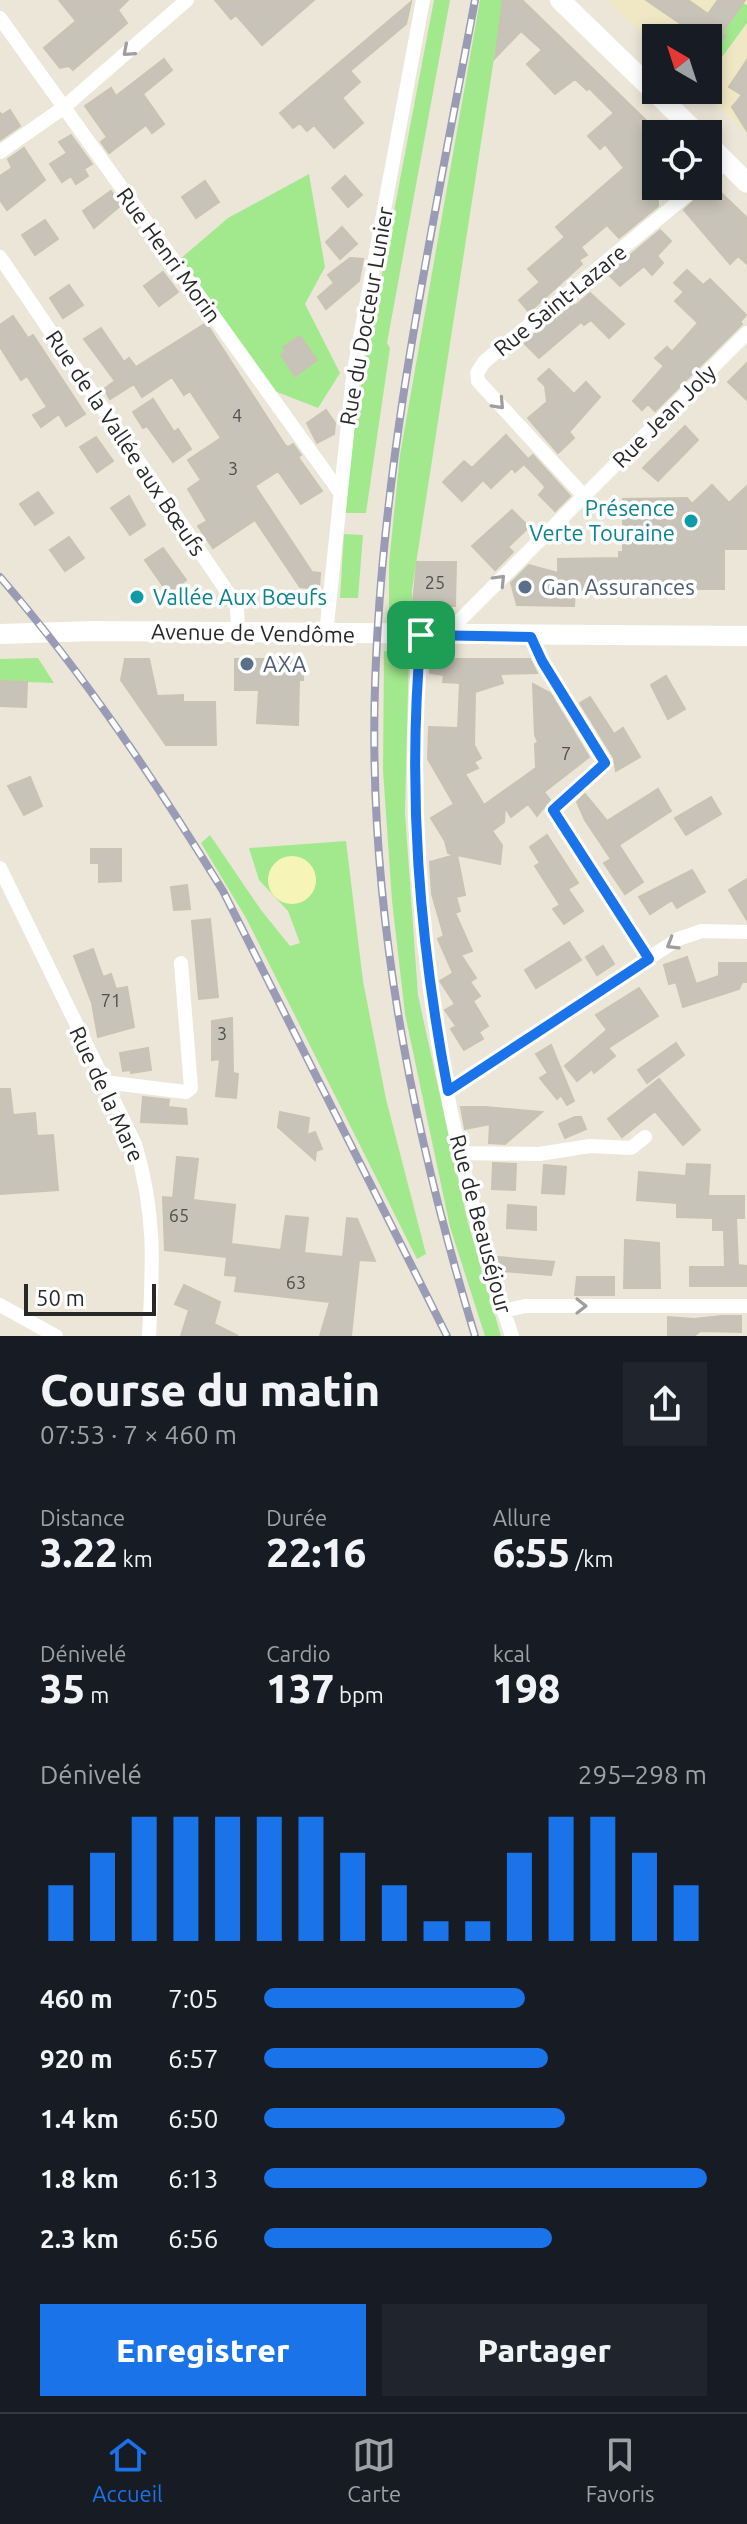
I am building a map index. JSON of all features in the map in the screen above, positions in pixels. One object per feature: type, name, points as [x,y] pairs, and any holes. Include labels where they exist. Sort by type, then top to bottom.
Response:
[{"type":"main road","points":[[560,0],[684,120]]},
{"type":"main road","points":[[722,158],[747,183]]},
{"type":"main road","name":"Avenue de Vendôme","points":[[2,634],[94,631],[531,637],[747,636]]},
{"type":"street","points":[[0,152],[63,108],[187,0]]},
{"type":"street","name":"Rue du Docteur Lunier","points":[[326,634],[353,376],[423,0]]},
{"type":"street","name":"Rue Henri Morin","points":[[0,18],[339,491]]},
{"type":"street","points":[[722,166],[726,162]]},
{"type":"street","name":"Rue Saint-Lazare","points":[[583,495],[478,381],[477,373],[484,362],[681,200]]},
{"type":"street","name":"Rue de la Vallée aux Bœufs","points":[[0,257],[237,606],[238,633]]},
{"type":"street","name":"Rue Jean Joly","points":[[445,635],[747,333]]},
{"type":"street","name":"Rue de Beauséjour","points":[[421,635],[414,820],[423,945],[459,1153],[512,1336]]},
{"type":"street","points":[[531,637],[542,661],[605,763],[553,810],[649,959]]},
{"type":"street","name":"Rue de la Mare","points":[[0,868],[3,883],[135,1144],[148,1189],[152,1262],[149,1336]]},
{"type":"street","points":[[448,1091],[678,939],[702,931],[747,932]]},
{"type":"street","points":[[104,1082],[186,1092],[191,1088],[181,963]]},
{"type":"street","points":[[459,1153],[539,1154],[590,1146],[631,1148],[645,1137]]},
{"type":"street","points":[[0,1305],[56,1336]]},
{"type":"street","points":[[504,1311],[525,1306],[747,1306]]},
{"type":"shaded area","points":[[607,0],[747,0],[747,134],[716,104],[722,104],[722,24],[642,24],[642,34]]},
{"type":"green space","points":[[434,0],[450,0],[387,343],[390,348],[366,513],[345,513],[353,428]]},
{"type":"green space","points":[[480,0],[503,0],[412,590],[412,613],[389,613],[389,563],[400,455]]},
{"type":"green space","points":[[743,3],[747,5],[747,23],[722,57],[722,33]]},
{"type":"green space","points":[[309,174],[325,267],[305,304],[340,373],[318,408],[272,390],[179,260],[228,218]]},
{"type":"green space","points":[[344,534],[363,535],[358,598],[340,598]]},
{"type":"green space","points":[[384,651],[409,651],[405,813],[418,995],[467,1219],[501,1336],[485,1336],[450,1227],[405,1014],[392,901],[383,771]]},
{"type":"green space","points":[[38,658],[54,683],[0,681],[0,659]]},
{"type":"green space","points":[[210,835],[261,910],[290,946],[300,943],[288,911],[259,880],[249,848],[346,841],[363,981],[386,1099],[426,1254],[417,1259],[246,918],[201,843]]},
{"type":"sand","points":[[292,856],[309,863],[316,880],[309,897],[292,904],[275,897],[268,880],[275,863]]},
{"type":"building","points":[[59,0],[128,0],[118,10],[127,23],[73,70],[69,66],[60,68],[44,48],[76,21]]},
{"type":"building","points":[[215,0],[314,0],[262,45],[236,15],[231,19]]},
{"type":"building","points":[[503,0],[522,0],[646,120],[642,120],[642,200],[658,200],[658,206],[619,238],[607,225],[581,247],[587,255],[579,260],[582,264],[529,312],[519,300],[540,282],[528,269],[565,237],[556,227],[624,168],[605,144],[600,149],[588,136],[614,113],[589,88],[587,90],[575,79],[555,94],[527,64],[542,50],[521,31],[495,58]]},
{"type":"building","points":[[646,0],[688,0],[708,14],[718,0],[745,0],[722,33],[722,24],[681,24]]},
{"type":"building","points":[[411,2],[406,24],[350,71],[360,82],[342,98],[363,123],[334,148],[314,125],[307,131],[300,123],[293,128],[280,113]]},
{"type":"building","points":[[164,59],[172,70],[143,94],[164,124],[152,133],[146,125],[109,153],[101,142],[107,137],[85,106],[111,88],[116,96]]},
{"type":"building","points":[[747,60],[747,131],[732,107],[742,95],[729,87]]},
{"type":"building","points":[[10,110],[20,126],[0,140],[0,113],[2,115]]},
{"type":"building","points":[[71,135],[92,164],[84,169],[88,176],[76,184],[71,176],[62,182],[50,164],[67,153],[59,142]]},
{"type":"building","points":[[24,148],[45,180],[7,210],[0,200],[0,176],[12,168],[8,159]]},
{"type":"building","points":[[345,176],[362,195],[348,207],[332,188]]},
{"type":"building","points":[[205,181],[219,202],[196,218],[182,197]]},
{"type":"building","points":[[111,191],[121,205],[94,228],[83,211]]},
{"type":"building","points":[[722,194],[747,218],[747,264],[738,256],[730,264],[684,210],[695,200],[722,200]]},
{"type":"building","points":[[45,220],[58,239],[35,255],[22,235]]},
{"type":"building","points":[[342,227],[357,244],[340,259],[326,242]]},
{"type":"building","points":[[660,230],[671,241],[657,256],[663,263],[652,275],[644,266],[620,286],[608,274]]},
{"type":"building","points":[[350,258],[363,259],[359,281],[326,309],[318,297],[334,283],[328,275]]},
{"type":"building","points":[[687,270],[703,285],[710,279],[746,315],[740,322],[742,324],[655,411],[648,404],[642,410],[633,401],[664,366],[655,358],[667,347],[672,352],[698,323],[675,301],[684,292],[674,283]]},
{"type":"building","points":[[163,272],[178,292],[159,306],[144,286]]},
{"type":"building","points":[[69,285],[83,305],[63,318],[50,298]]},
{"type":"building","points":[[590,293],[624,324],[609,338],[591,320],[584,325],[581,322],[539,358],[524,343],[572,302],[575,306]]},
{"type":"building","points":[[13,316],[28,338],[33,335],[85,414],[66,426],[59,414],[41,427],[33,415],[47,407],[27,376],[21,380],[0,347],[0,325]]},
{"type":"building","points":[[206,323],[285,445],[293,444],[301,455],[298,457],[322,491],[301,504],[278,471],[255,486],[312,572],[320,573],[319,589],[300,587],[255,520],[213,548],[198,526],[207,521],[188,489],[201,480],[188,460],[221,438],[190,391],[184,395],[172,377],[142,397],[134,384],[110,399],[104,389],[115,381],[84,339],[101,328],[124,362],[129,358],[136,367]]},
{"type":"building","points":[[300,336],[317,360],[295,376],[281,355],[286,351],[283,347]]},
{"type":"building","points":[[747,363],[747,400],[728,382]]},
{"type":"building","points":[[549,369],[574,394],[586,382],[600,397],[569,432],[574,438],[558,453],[528,418],[547,402],[545,386],[538,379]]},
{"type":"building","points":[[153,399],[174,432],[178,429],[191,449],[173,462],[133,412]]},
{"type":"building","points":[[326,410],[335,423],[334,434],[317,443],[307,423]]},
{"type":"building","points":[[685,426],[698,440],[658,481],[643,468]]},
{"type":"building","points":[[506,435],[528,459],[533,455],[570,496],[555,511],[539,495],[544,485],[524,464],[515,472],[512,468],[491,488],[483,480],[462,501],[443,482],[464,461],[472,468]]},
{"type":"building","points":[[96,437],[113,461],[97,472],[80,447]]},
{"type":"building","name":"Présence Verte Touraine","points":[[712,485],[729,503],[747,486],[747,549],[724,549],[724,589],[663,589],[662,595],[620,595],[620,590],[575,590],[574,606],[517,605],[511,583],[529,565],[558,573],[558,559],[619,558],[619,552],[623,552],[623,499],[687,498],[692,504]]},
{"type":"building","points":[[38,492],[53,513],[35,525],[20,504]]},
{"type":"building","points":[[129,496],[145,525],[130,535],[111,508]]},
{"type":"building","points":[[512,510],[529,527],[508,547],[513,552],[495,570],[472,546]]},
{"type":"building","points":[[69,537],[84,558],[65,571],[50,550]]},
{"type":"building","points":[[163,548],[186,580],[168,593],[145,560]]},
{"type":"building","points":[[417,562],[456,562],[455,606],[440,606],[440,613],[412,613]]},
{"type":"building","points":[[125,659],[149,659],[157,696],[183,695],[183,702],[215,702],[216,745],[166,745],[121,680]]},
{"type":"building","points":[[235,659],[303,659],[303,680],[299,680],[298,725],[257,723],[259,690],[235,690]]},
{"type":"building","points":[[430,659],[530,659],[537,673],[500,674],[503,683],[475,692],[474,745],[481,758],[474,762],[478,768],[465,774],[484,805],[536,768],[535,744],[538,742],[533,684],[550,693],[589,757],[544,792],[550,800],[537,816],[528,804],[511,817],[505,807],[504,822],[492,831],[502,845],[500,864],[457,855],[465,895],[456,897],[460,911],[455,913],[472,951],[461,955],[476,978],[470,982],[480,996],[473,1001],[488,1026],[479,1032],[483,1039],[464,1050],[451,1029],[456,1026],[445,1010],[455,1004],[440,981],[453,973],[438,939],[444,936],[432,894],[430,862],[455,855],[448,853],[445,841],[431,818],[454,804],[428,759],[429,727],[458,728],[460,683],[443,682],[444,675],[430,673]]},
{"type":"building","points":[[666,676],[685,709],[668,719],[651,685]]},
{"type":"building","points":[[0,681],[27,682],[26,707],[0,706]]},
{"type":"building","points":[[590,697],[614,734],[623,728],[640,757],[616,771],[614,758],[580,703]]},
{"type":"building","points":[[30,777],[42,806],[24,815],[8,786]]},
{"type":"building","points":[[658,789],[671,811],[619,845],[643,882],[625,894],[604,863],[611,859],[577,802],[585,794],[607,821]]},
{"type":"building","points":[[711,797],[721,814],[686,835],[675,818]]},
{"type":"building","points":[[547,835],[578,883],[568,889],[583,911],[564,924],[553,909],[560,905],[535,866],[540,863],[530,847]]},
{"type":"building","points":[[91,849],[121,849],[121,881],[99,882],[99,863],[91,863]]},
{"type":"building","points":[[692,870],[705,892],[677,908],[672,900],[650,914],[639,897]]},
{"type":"building","points":[[747,879],[747,920],[729,890]]},
{"type":"building","points":[[187,885],[190,909],[174,910],[171,887]]},
{"type":"building","points":[[210,919],[218,997],[199,999],[192,921]]},
{"type":"building","points":[[569,942],[581,960],[536,988],[525,970]]},
{"type":"building","points":[[603,946],[614,964],[597,975],[586,957]]},
{"type":"building","points":[[93,949],[103,977],[111,974],[116,989],[127,987],[134,1027],[98,1037],[92,1003],[74,956]]},
{"type":"building","points":[[687,957],[696,984],[719,976],[719,963],[747,963],[747,982],[742,982],[739,989],[683,1007],[676,982],[669,984],[664,965]]},
{"type":"building","points":[[639,988],[658,1016],[608,1048],[615,1056],[594,1073],[592,1069],[577,1081],[565,1066],[607,1030],[596,1015]]},
{"type":"building","points":[[232,1018],[233,1073],[238,1074],[236,1098],[216,1096],[220,1059],[212,1060],[212,1021]]},
{"type":"building","points":[[676,1043],[684,1055],[647,1083],[638,1070]]},
{"type":"building","points":[[551,1045],[574,1101],[567,1105],[561,1095],[557,1099],[540,1078],[548,1073],[536,1054]]},
{"type":"building","points":[[148,1048],[151,1070],[123,1071],[120,1053]]},
{"type":"building","points":[[659,1079],[700,1130],[683,1145],[655,1111],[622,1137],[608,1119]]},
{"type":"building","points":[[0,1089],[10,1089],[13,1115],[35,1113],[37,1136],[53,1135],[58,1190],[0,1194]]},
{"type":"building","points":[[143,1097],[169,1100],[168,1107],[186,1109],[187,1124],[141,1122]]},
{"type":"building","points":[[461,1107],[542,1112],[505,1144],[489,1143],[490,1124],[465,1129]]},
{"type":"building","points":[[280,1112],[309,1118],[307,1135],[315,1132],[322,1149],[316,1151],[315,1160],[278,1127]]},
{"type":"building","points":[[581,1117],[586,1129],[565,1138],[559,1124]]},
{"type":"building","points":[[177,1157],[198,1159],[193,1200],[235,1205],[231,1244],[281,1250],[286,1216],[308,1218],[304,1253],[343,1257],[347,1218],[357,1219],[375,1261],[359,1260],[351,1336],[320,1336],[330,1302],[235,1291],[237,1276],[225,1275],[227,1257],[165,1250],[163,1197],[173,1198]]},
{"type":"building","points":[[493,1163],[516,1164],[515,1190],[492,1189]]},
{"type":"building","points":[[687,1164],[710,1165],[708,1196],[744,1196],[744,1218],[736,1218],[738,1265],[747,1266],[747,1286],[690,1286],[690,1267],[725,1267],[724,1230],[713,1230],[713,1218],[677,1217],[677,1203],[637,1200],[639,1172],[686,1176]]},
{"type":"building","points":[[544,1165],[566,1167],[564,1194],[542,1193]]},
{"type":"building","points":[[508,1205],[536,1207],[536,1230],[507,1228]]},
{"type":"building","points":[[625,1240],[659,1243],[660,1288],[624,1288]]},
{"type":"building","points":[[498,1257],[554,1262],[551,1275],[503,1271]]},
{"type":"building","points":[[577,1277],[614,1277],[614,1295],[575,1295]]},
{"type":"building","points":[[184,1285],[220,1302],[214,1324],[238,1336],[181,1336],[189,1310],[175,1304]]},
{"type":"building","points":[[741,1316],[741,1332],[700,1331],[694,1336],[668,1336],[668,1317],[694,1319]]},
{"type":"railway","points":[[475,0],[399,427],[380,600],[375,686],[375,769],[379,852],[398,1015],[431,1177],[475,1336]]},
{"type":"railway","points":[[0,577],[61,652],[118,730],[223,891],[447,1336]]},
{"type":"place","name":"Présence Verte Touraine","points":[[691,521]]},
{"type":"place","name":"Gan Assurances","points":[[525,587]]},
{"type":"place","name":"Vallée Aux Bœufs","points":[[137,597]]},
{"type":"place","name":"AXA","points":[[247,664]]},
{"type":"route","points":[[421,635],[531,637],[542,661],[605,763],[553,810],[649,959],[448,1091],[423,945],[414,820],[421,635]]}]
